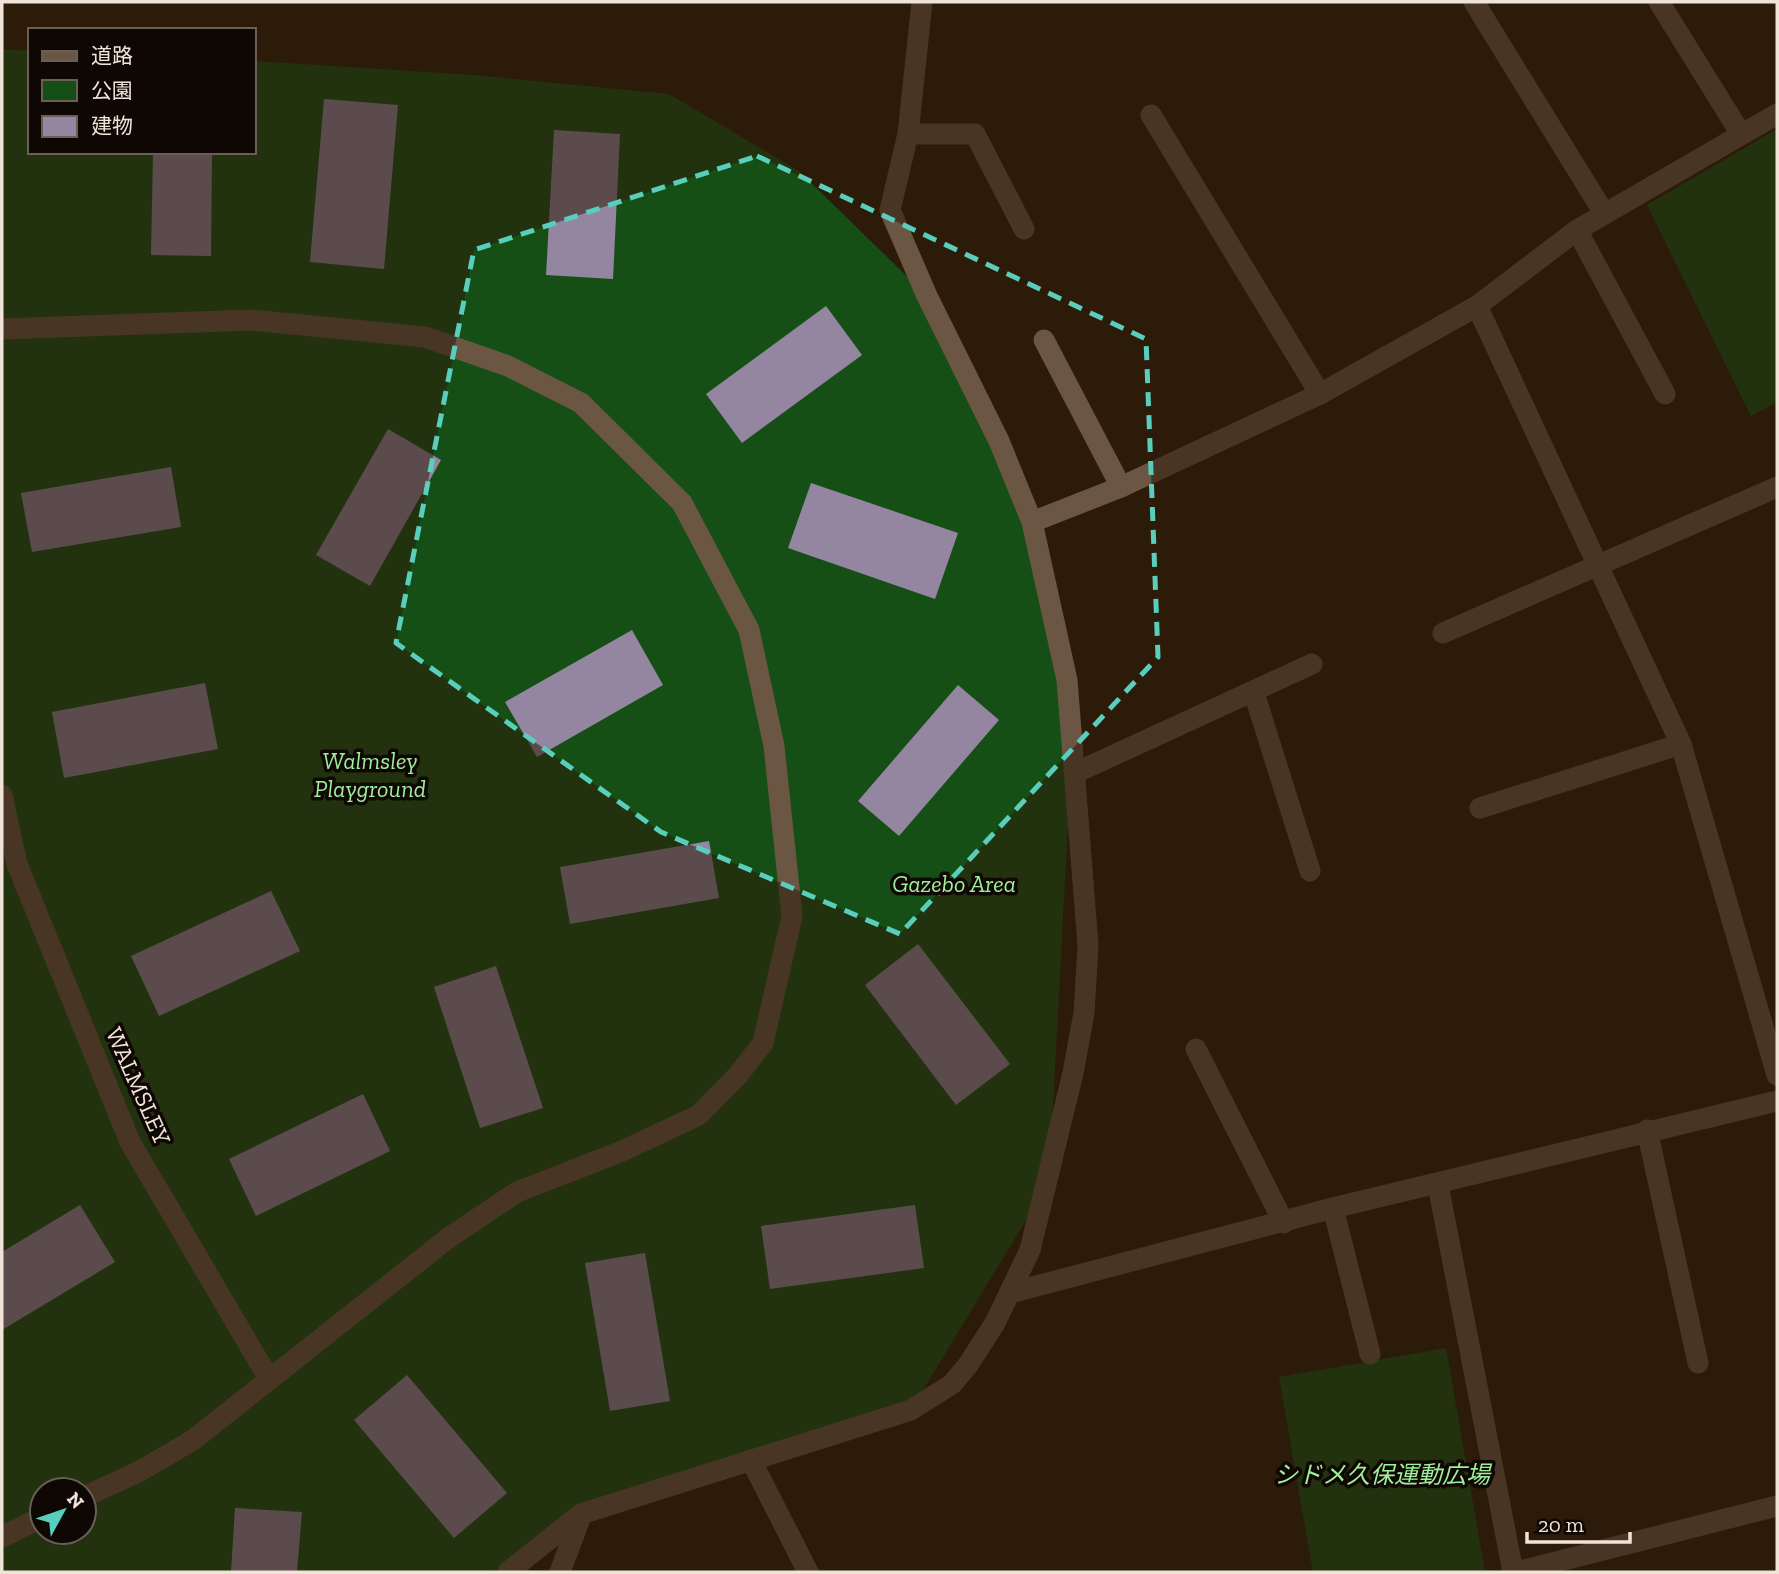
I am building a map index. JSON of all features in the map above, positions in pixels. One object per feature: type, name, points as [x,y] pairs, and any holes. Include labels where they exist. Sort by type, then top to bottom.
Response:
[{"type":"street","points":[[508,1572],[581,1514],[911,1410],[929,1402],[952,1384],[968,1365],[1010,1293],[1030,1250],[1049,1182],[1084,1013],[1087,945],[1067,680],[1032,522],[999,441],[927,296],[890,210],[908,134],[922,2]]},
{"type":"street","points":[[1474,2],[1604,213]]},
{"type":"street","points":[[1659,2],[1741,134]]},
{"type":"street","points":[[1032,522],[1121,488],[1320,394],[1477,306],[1577,230],[1777,114]]},
{"type":"street","points":[[1151,115],[1320,394]]},
{"type":"street","points":[[908,134],[975,134],[1024,229]]},
{"type":"street","points":[[1577,230],[1665,394]]},
{"type":"street","points":[[1477,306],[1681,744],[1777,1075]]},
{"type":"street","points":[[2,329],[251,320],[425,337],[508,366],[581,403],[682,503],[749,630],[774,746],[792,916],[763,1043],[738,1075],[699,1115],[620,1152],[517,1192],[447,1239],[192,1440],[140,1471],[98,1490]]},
{"type":"street","points":[[1044,340],[1121,488]]},
{"type":"street","points":[[1443,633],[1777,487]]},
{"type":"street","points":[[1076,773],[1312,664]]},
{"type":"street","points":[[1254,693],[1310,871]]},
{"type":"street","points":[[1480,808],[1681,744]]},
{"type":"street","name":"WALMSLEY","points":[[2,795],[9,866],[130,1142],[270,1379]]},
{"type":"street","points":[[1196,1049],[1284,1223]]},
{"type":"street","points":[[1010,1293],[1333,1208],[1438,1185],[1647,1130],[1777,1101]]},
{"type":"street","points":[[1647,1130],[1698,1363]]},
{"type":"street","points":[[1438,1185],[1514,1572],[1777,1506]]},
{"type":"street","points":[[1333,1208],[1370,1354]]},
{"type":"street","points":[[751,1460],[808,1572]]},
{"type":"street","points":[[560,1572],[581,1514]]},
{"type":"street","points":[[2,1537],[28,1524]]},
{"type":"highlighted area","points":[[757,156],[1146,339],[1158,657],[900,934],[661,832],[396,643],[474,250]]},
{"type":"green space","points":[[2,49],[28,51],[28,154],[256,154],[256,61],[473,75],[669,94],[799,171],[927,296],[1018,489],[1073,729],[1049,1182],[911,1410],[581,1514],[494,1572],[2,1572]]},
{"type":"green space","points":[[1777,129],[1777,402],[1751,416],[1647,205]]},
{"type":"green space","name":"シドメ久保運動広場","points":[[1446,1348],[1485,1572],[1313,1572],[1279,1377]]},
{"type":"building","points":[[324,99],[398,105],[384,269],[310,262]]},
{"type":"building","points":[[554,130],[620,134],[613,279],[546,275]]},
{"type":"building","points":[[153,154],[212,154],[211,256],[151,255]]},
{"type":"building","points":[[826,306],[862,355],[742,443],[706,394]]},
{"type":"building","points":[[388,429],[441,460],[370,586],[316,555]]},
{"type":"building","points":[[171,467],[181,527],[32,552],[21,493]]},
{"type":"building","points":[[811,483],[958,533],[935,599],[788,548]]},
{"type":"building","points":[[632,630],[663,685],[537,757],[505,702]]},
{"type":"building","points":[[205,683],[218,749],[64,778],[52,712]]},
{"type":"building","points":[[958,685],[999,720],[899,836],[858,801]]},
{"type":"building","points":[[709,841],[719,898],[570,924],[560,867]]},
{"type":"building","points":[[271,891],[300,951],[159,1016],[131,956]]},
{"type":"building","points":[[918,944],[1010,1064],[956,1105],[865,985]]},
{"type":"building","points":[[496,966],[543,1108],[480,1128],[434,987]]},
{"type":"building","points":[[363,1094],[390,1151],[256,1216],[229,1159]]},
{"type":"building","points":[[80,1205],[115,1262],[2,1330],[2,1252]]},
{"type":"building","points":[[915,1205],[924,1268],[770,1289],[761,1226]]},
{"type":"building","points":[[645,1253],[670,1401],[610,1411],[585,1263]]},
{"type":"building","points":[[407,1375],[507,1493],[454,1538],[354,1420]]},
{"type":"building","points":[[235,1508],[302,1512],[297,1572],[231,1572]]},
{"type":"park label","name":"Walmsley Playground","points":[[370,775]]},
{"type":"park label","name":"Gazebo Area","points":[[954,884]]}]
